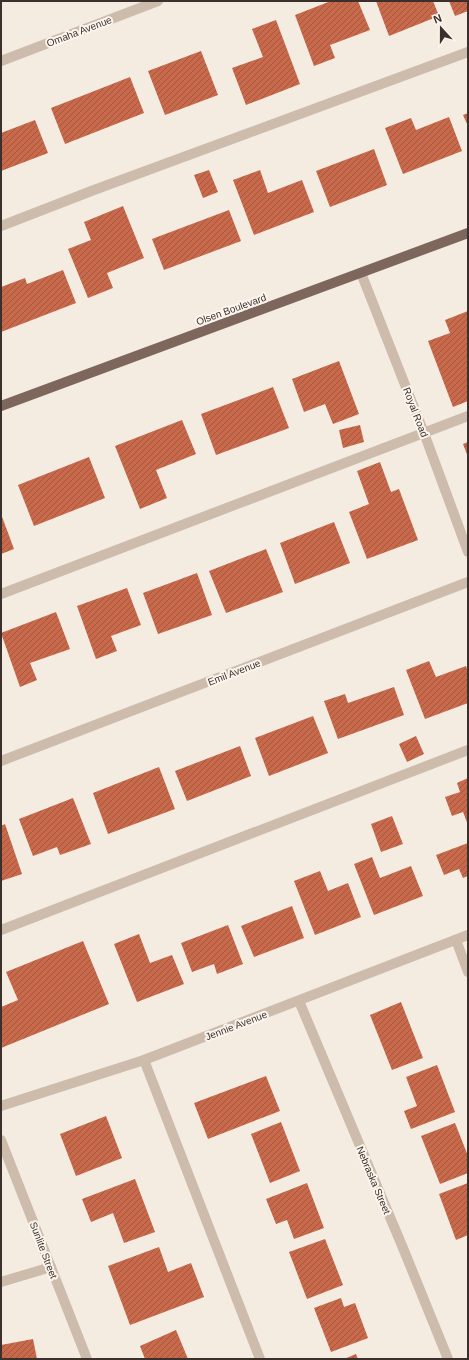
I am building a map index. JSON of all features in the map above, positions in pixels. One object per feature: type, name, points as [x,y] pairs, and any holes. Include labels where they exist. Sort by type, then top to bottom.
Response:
[{"type":"main road","name":"Olsen Boulevard","points":[[1,406],[468,233]]},
{"type":"street","name":"Omaha Avenue","points":[[1,61],[158,1]]},
{"type":"street","points":[[1,226],[94,190],[468,52]]},
{"type":"street","name":"Royal Road","points":[[361,273],[424,433],[468,552]]},
{"type":"street","points":[[1,594],[468,416]]},
{"type":"street","name":"Emil Avenue","points":[[1,761],[468,582]]},
{"type":"street","points":[[1,930],[468,750]]},
{"type":"street","name":"Jennie Avenue","points":[[1,1106],[144,1060],[468,935]]},
{"type":"street","points":[[456,940],[468,972]]},
{"type":"street","name":"Nebraska Street","points":[[299,1001],[448,1359]]},
{"type":"street","points":[[144,1060],[260,1359]]},
{"type":"street","name":"Sunlite Street","points":[[1,1140],[87,1359]]},
{"type":"street","points":[[1,1282],[51,1267]]},
{"type":"building","points":[[331,1],[358,1],[370,30],[330,45],[335,58],[314,66],[295,15]]},
{"type":"building","points":[[376,1],[433,1],[439,16],[389,36]]},
{"type":"building","points":[[449,1],[468,1],[468,11],[455,16]]},
{"type":"building","points":[[276,20],[300,84],[246,105],[232,68],[263,57],[252,29]]},
{"type":"building","points":[[201,51],[218,95],[165,115],[148,71]]},
{"type":"building","points":[[130,77],[144,113],[65,144],[51,108]]},
{"type":"building","points":[[468,113],[468,126],[463,115]]},
{"type":"building","points":[[449,117],[462,151],[403,174],[385,128],[411,118],[416,130]]},
{"type":"building","points":[[35,120],[48,153],[1,171],[1,133]]},
{"type":"building","points":[[374,149],[387,185],[330,207],[316,171]]},
{"type":"building","points":[[209,170],[218,192],[203,198],[194,175]]},
{"type":"building","points":[[260,170],[268,193],[302,180],[314,212],[254,235],[233,180]]},
{"type":"building","points":[[123,206],[144,258],[107,273],[113,288],[88,298],[68,249],[91,240],[84,222]]},
{"type":"building","points":[[229,210],[241,241],[164,270],[152,239]]},
{"type":"building","points":[[63,270],[76,303],[1,332],[1,287],[25,278],[27,284]]},
{"type":"building","points":[[468,311],[468,401],[453,407],[428,341],[450,333],[445,320]]},
{"type":"building","points":[[339,361],[359,414],[333,424],[325,404],[304,412],[292,379]]},
{"type":"building","points":[[273,387],[289,428],[216,455],[201,414]]},
{"type":"building","points":[[182,420],[196,454],[156,470],[167,498],[140,509],[115,446]]},
{"type":"building","points":[[360,425],[364,442],[343,448],[339,430]]},
{"type":"building","points":[[468,442],[468,457],[463,444]]},
{"type":"building","points":[[89,457],[105,498],[34,526],[18,485]]},
{"type":"building","points":[[380,462],[391,492],[399,489],[418,540],[367,559],[349,512],[369,504],[357,471]]},
{"type":"building","points":[[1,514],[14,549],[1,554]]},
{"type":"building","points":[[334,522],[350,563],[295,584],[280,543]]},
{"type":"building","points":[[266,549],[283,592],[226,613],[209,571]]},
{"type":"building","points":[[197,573],[212,615],[158,634],[143,593]]},
{"type":"building","points":[[127,588],[141,625],[111,636],[117,651],[96,659],[77,606]]},
{"type":"building","points":[[56,612],[70,649],[30,663],[37,680],[20,687],[1,633]]},
{"type":"building","points":[[429,661],[436,677],[466,666],[468,672],[468,703],[425,719],[406,670]]},
{"type":"building","points":[[394,687],[404,715],[338,739],[324,701],[345,694],[348,703]]},
{"type":"building","points":[[313,716],[328,753],[269,776],[255,738]]},
{"type":"building","points":[[416,736],[424,754],[407,762],[399,744]]},
{"type":"building","points":[[240,746],[251,776],[187,801],[175,771]]},
{"type":"building","points":[[159,767],[175,809],[108,834],[93,793]]},
{"type":"building","points":[[468,778],[468,825],[463,812],[452,816],[445,797],[460,792],[457,783]]},
{"type":"building","points":[[73,798],[91,844],[60,855],[57,847],[33,856],[19,819]]},
{"type":"building","points":[[392,816],[403,844],[381,852],[371,824]]},
{"type":"building","points":[[5,824],[22,874],[1,881],[1,826]]},
{"type":"building","points":[[468,843],[468,876],[463,878],[459,869],[444,875],[436,855]]},
{"type":"building","points":[[372,857],[380,878],[411,866],[423,896],[374,915],[354,864]]},
{"type":"building","points":[[320,871],[328,891],[348,883],[361,917],[315,935],[294,881]]},
{"type":"building","points":[[292,906],[304,938],[254,957],[241,926]]},
{"type":"building","points":[[228,925],[243,964],[217,974],[214,964],[192,972],[181,943]]},
{"type":"building","points":[[139,934],[150,963],[172,955],[184,984],[137,1002],[114,944]]},
{"type":"building","points":[[83,941],[109,1004],[1,1048],[1,1007],[18,1000],[6,972]]},
{"type":"building","points":[[401,1002],[423,1058],[392,1070],[370,1015]]},
{"type":"building","points":[[437,1065],[455,1112],[411,1129],[404,1111],[417,1106],[406,1077]]},
{"type":"building","points":[[266,1076],[280,1111],[208,1139],[194,1103]]},
{"type":"building","points":[[106,1116],[122,1158],[76,1176],[60,1134]]},
{"type":"building","points":[[281,1122],[300,1171],[270,1183],[251,1134]]},
{"type":"building","points":[[455,1123],[468,1156],[468,1173],[440,1184],[421,1136]]},
{"type":"building","points":[[135,1179],[155,1232],[124,1243],[113,1213],[91,1222],[82,1199]]},
{"type":"building","points":[[307,1183],[324,1228],[294,1239],[287,1220],[276,1224],[266,1199]]},
{"type":"building","points":[[468,1183],[468,1235],[456,1240],[439,1194]]},
{"type":"building","points":[[325,1239],[343,1285],[307,1299],[289,1252]]},
{"type":"building","points":[[159,1247],[168,1272],[191,1263],[204,1297],[130,1325],[108,1266]]},
{"type":"building","points":[[341,1298],[344,1307],[355,1303],[368,1338],[331,1352],[314,1308]]},
{"type":"building","points":[[176,1330],[188,1359],[145,1359],[140,1346]]},
{"type":"building","points":[[33,1339],[37,1359],[1,1359],[1,1345]]},
{"type":"building","points":[[356,1354],[358,1359],[344,1359]]}]
